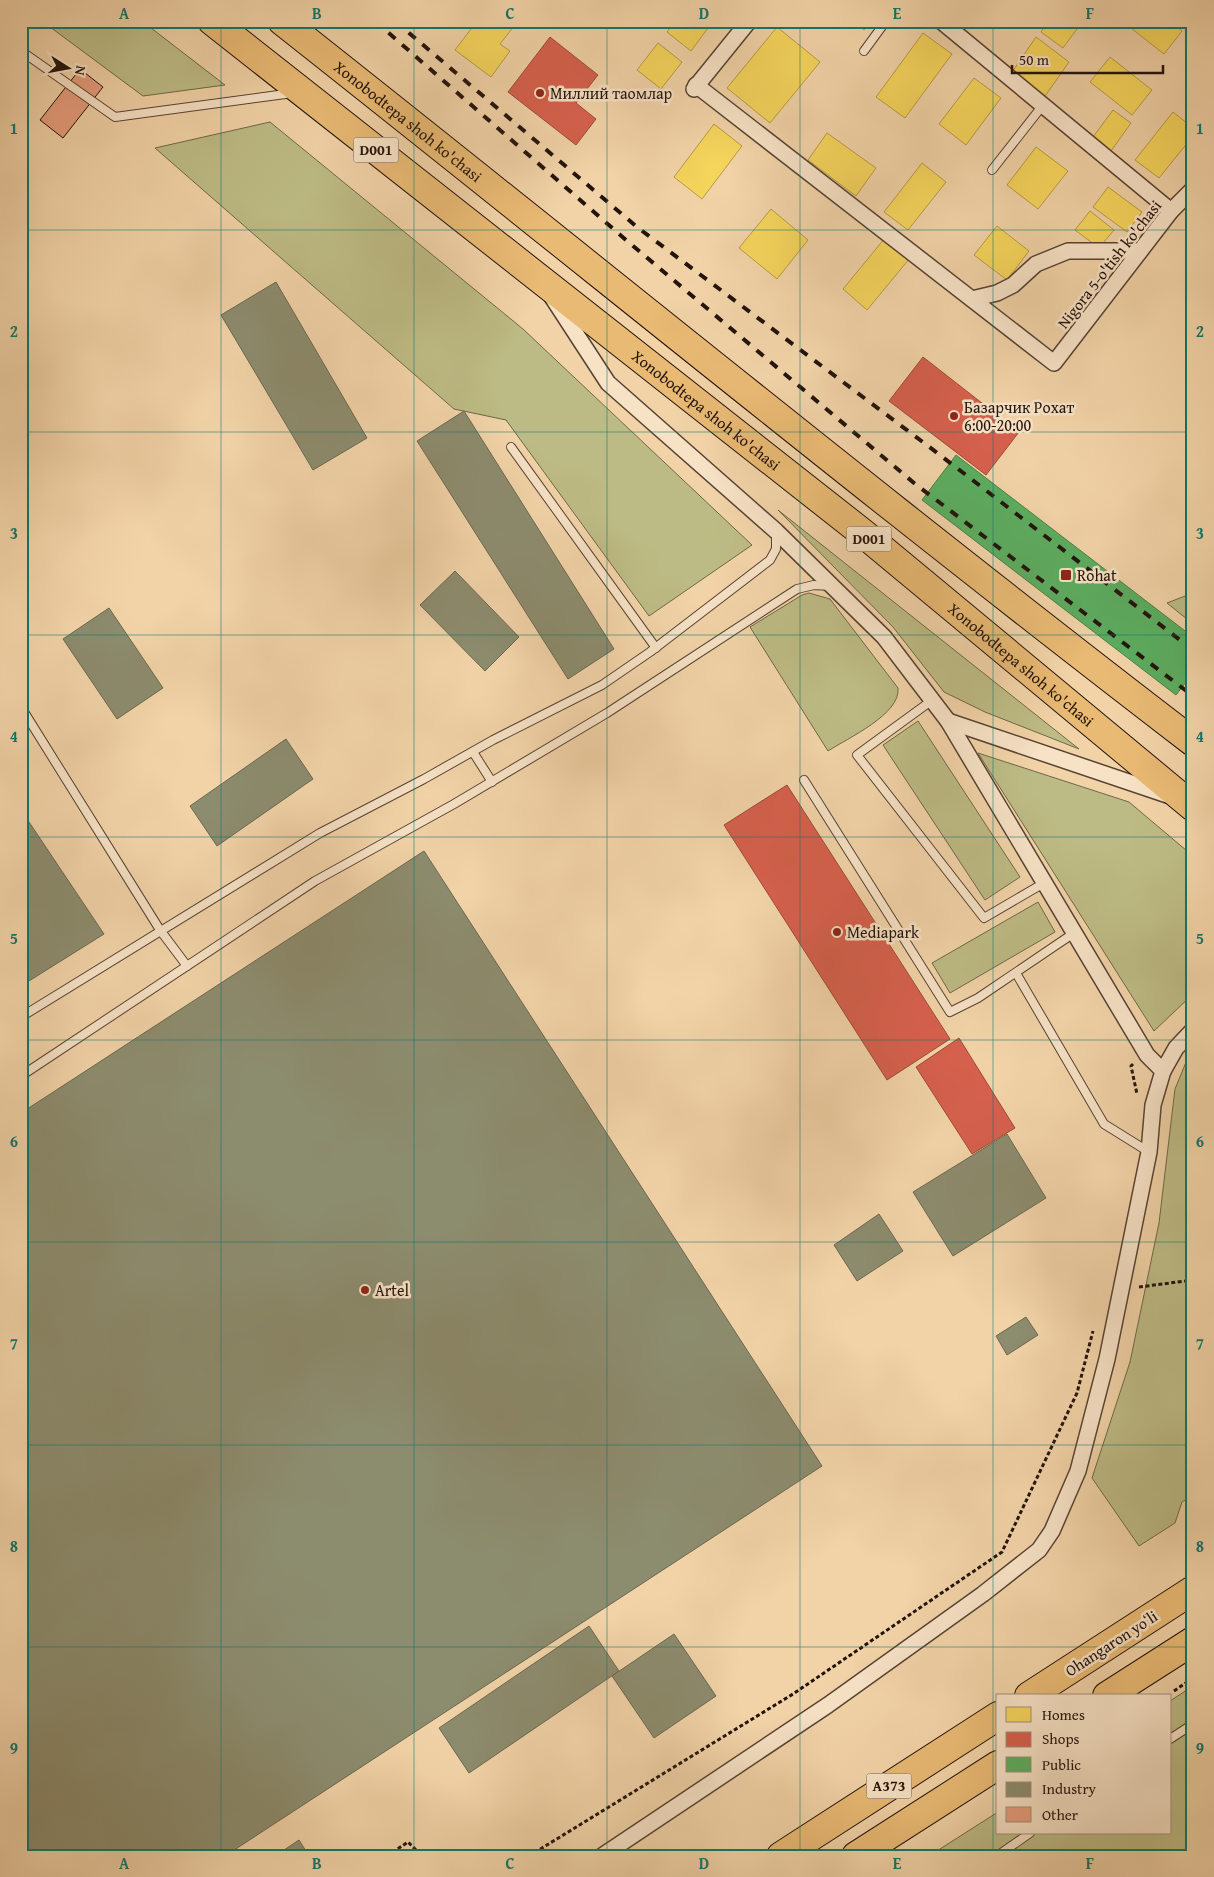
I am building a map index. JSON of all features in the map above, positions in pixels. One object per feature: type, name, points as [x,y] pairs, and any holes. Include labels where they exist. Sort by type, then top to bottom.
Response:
[{"type":"highway","name":"Xonobodtepa shoh ko'chasi","points":[[212,21],[864,534],[1189,804]]},
{"type":"highway","name":"Xonobodtepa shoh ko'chasi","points":[[282,21],[569,248],[810,443],[1193,742]]},
{"type":"highway","points":[[542,280],[569,248]]},
{"type":"highway","name":"Ohangaron yoʻli","points":[[1032,1694],[1193,1590]]},
{"type":"highway","points":[[1110,1694],[1193,1641]]},
{"type":"highway","name":"A373","points":[[781,1856],[996,1717]]},
{"type":"highway","name":"A373","points":[[856,1856],[996,1766]]},
{"type":"street","points":[[750,21],[695,87],[972,299],[997,293],[1013,285],[1036,264],[1068,251],[1140,251]]},
{"type":"street","points":[[941,21],[1171,211]]},
{"type":"street","name":"Nigora 5-o'tish ko'chasi","points":[[972,299],[1054,363],[1171,211],[1193,189]]},
{"type":"street","points":[[542,280],[608,383],[776,531],[835,586],[884,637],[948,721],[1147,1055],[1162,1071]]},
{"type":"street","points":[[948,721],[1189,804]]},
{"type":"street","points":[[602,1856],[828,1705],[983,1594],[1039,1550],[1052,1532],[1078,1471],[1107,1359],[1149,1152],[1153,1105],[1162,1071],[1176,1048],[1193,1030]]},
{"type":"lane","points":[[23,21],[24,53],[115,117],[302,92]]},
{"type":"lane","points":[[864,51],[886,21]]},
{"type":"lane","points":[[992,170],[1043,105]]},
{"type":"lane","points":[[511,447],[656,648]]},
{"type":"lane","points":[[21,1017],[320,832],[602,685],[656,648],[770,560],[776,549],[776,531]]},
{"type":"lane","points":[[21,1076],[315,881],[492,782],[607,713],[797,589],[814,585],[835,586]]},
{"type":"lane","points":[[931,701],[857,755],[984,918],[1044,882]]},
{"type":"lane","points":[[21,707],[160,930],[187,966]]},
{"type":"lane","points":[[472,752],[492,782]]},
{"type":"lane","points":[[804,780],[950,1012],[978,998],[1074,933]]},
{"type":"lane","points":[[1016,973],[1104,1124],[1149,1152]]},
{"type":"lane","points":[[1172,1738],[1193,1724]]},
{"type":"lane","points":[[997,1856],[1029,1834]]},
{"type":"path","points":[[1138,1099],[1131,1066],[1147,1055]]},
{"type":"path","points":[[1122,1289],[1193,1280]]},
{"type":"path","points":[[529,1856],[793,1694],[1002,1552],[1077,1393],[1094,1326]]},
{"type":"path","points":[[1191,1550],[1190,1548],[1193,1545]]},
{"type":"path","points":[[1174,1691],[1193,1678]]},
{"type":"path","points":[[387,1856],[408,1842],[422,1856]]},
{"type":"shaded area","points":[[42,21],[142,21],[225,85],[143,96]]},
{"type":"shaded area","points":[[270,122],[523,329],[752,545],[649,616],[506,420],[454,409],[155,148]]},
{"type":"shaded area","points":[[778,510],[1079,749],[985,712],[944,692],[893,627]]},
{"type":"shaded area","points":[[809,593],[830,599],[898,688],[897,698],[882,716],[828,751],[750,627],[802,595]]},
{"type":"shaded area","points":[[1193,593],[1193,624],[1167,603]]},
{"type":"shaded area","points":[[918,721],[1020,877],[985,900],[883,745]]},
{"type":"shaded area","points":[[978,753],[1129,802],[1193,856],[1193,994],[1154,1031]]},
{"type":"shaded area","points":[[1038,902],[1055,932],[950,993],[932,963]]},
{"type":"shaded area","points":[[1193,1045],[1193,1495],[1182,1502],[1175,1523],[1139,1546],[1092,1478],[1130,1362],[1159,1223],[1175,1089]]},
{"type":"shaded area","points":[[1193,1686],[1193,1856],[929,1856],[996,1813],[996,1834],[1172,1834],[1172,1700]]},
{"type":"building: Homes","points":[[477,21],[518,21],[500,44],[510,51],[491,77],[455,50]]},
{"type":"building: Homes","points":[[675,21],[708,21],[711,24],[691,51],[667,32]]},
{"type":"building: Homes","points":[[853,21],[870,21],[864,30]]},
{"type":"building: Homes","points":[[1048,21],[1083,21],[1063,48],[1041,32]]},
{"type":"building: Homes","points":[[1122,21],[1170,21],[1182,31],[1164,54]]},
{"type":"building: Homes","points":[[777,27],[820,62],[770,123],[727,88]]},
{"type":"building: Homes","points":[[923,33],[952,54],[905,118],[876,97]]},
{"type":"building: Homes","points":[[1036,37],[1069,62],[1043,99],[1010,75]]},
{"type":"building: Homes","points":[[658,43],[682,62],[661,89],[637,70]]},
{"type":"building: Homes","points":[[1110,57],[1152,90],[1132,115],[1090,82]]},
{"type":"building: Homes","points":[[974,78],[1001,98],[966,145],[939,124]]},
{"type":"building: Homes","points":[[1113,110],[1131,123],[1111,151],[1093,137]]},
{"type":"building: Homes","points":[[1173,112],[1193,128],[1193,136],[1159,178],[1135,160]]},
{"type":"building: Homes","points":[[714,124],[742,146],[702,199],[674,177]]},
{"type":"building: Homes","points":[[827,133],[876,168],[856,196],[808,160]]},
{"type":"building: Homes","points":[[1036,147],[1068,171],[1038,209],[1007,185]]},
{"type":"building: Homes","points":[[922,163],[946,182],[908,230],[884,212]]},
{"type":"building: Homes","points":[[1108,187],[1142,212],[1127,232],[1093,207]]},
{"type":"building: Homes","points":[[771,209],[808,240],[777,279],[739,248]]},
{"type":"building: Homes","points":[[1090,211],[1114,230],[1099,248],[1075,230]]},
{"type":"building: Homes","points":[[997,226],[1029,251],[1007,280],[974,255]]},
{"type":"building: Homes","points":[[885,238],[910,258],[867,310],[843,289]]},
{"type":"building: Shops","points":[[550,37],[598,75],[576,103],[596,119],[576,145],[508,92]]},
{"type":"building: Shops","name":"Базарчик Рохат 6:00-20:00","points":[[923,357],[1019,432],[986,475],[889,401]]},
{"type":"building: Shops","points":[[787,785],[950,1039],[887,1080],[724,825]]},
{"type":"building: Shops","points":[[959,1038],[1015,1128],[972,1154],[916,1067]]},
{"type":"building: Public","points":[[956,455],[1193,637],[1193,673],[1176,695],[922,500]]},
{"type":"building: Industry","points":[[276,282],[367,438],[313,470],[221,315]]},
{"type":"building: Industry","points":[[464,411],[614,649],[568,679],[417,441]]},
{"type":"building: Industry","points":[[455,571],[519,637],[485,671],[420,605]]},
{"type":"building: Industry","points":[[109,608],[163,688],[117,719],[63,639]]},
{"type":"building: Industry","points":[[286,739],[313,779],[217,846],[190,806]]},
{"type":"building: Industry","points":[[21,810],[104,934],[21,986]]},
{"type":"building: Industry","name":"Artel","points":[[424,851],[822,1466],[225,1856],[21,1856],[21,1113]]},
{"type":"building: Industry","points":[[1007,1134],[1046,1198],[953,1256],[913,1192]]},
{"type":"building: Industry","points":[[879,1214],[903,1251],[857,1281],[834,1245]]},
{"type":"building: Industry","points":[[1026,1317],[1038,1335],[1007,1355],[996,1336]]},
{"type":"building: Industry","points":[[589,1626],[619,1671],[469,1773],[439,1728]]},
{"type":"building: Industry","points":[[674,1634],[716,1696],[654,1738],[612,1676]]},
{"type":"building: Industry","points":[[299,1840],[309,1856],[275,1856]]},
{"type":"building: Other","points":[[80,69],[103,87],[63,138],[40,120]]},
{"type":"railway","points":[[375,21],[626,240],[914,483],[1193,696]]},
{"type":"railway","points":[[395,21],[637,227],[940,455],[1193,650]]},
{"type":"place","name":"Миллий таомлар","points":[[540,93]]},
{"type":"place","name":"Базарчик Рохат 6:00-20:00","points":[[954,416]]},
{"type":"place","name":"Rohat","points":[[1066,575]]},
{"type":"place","name":"Mediapark","points":[[837,932]]},
{"type":"place","name":"Artel","points":[[365,1290]]}]
